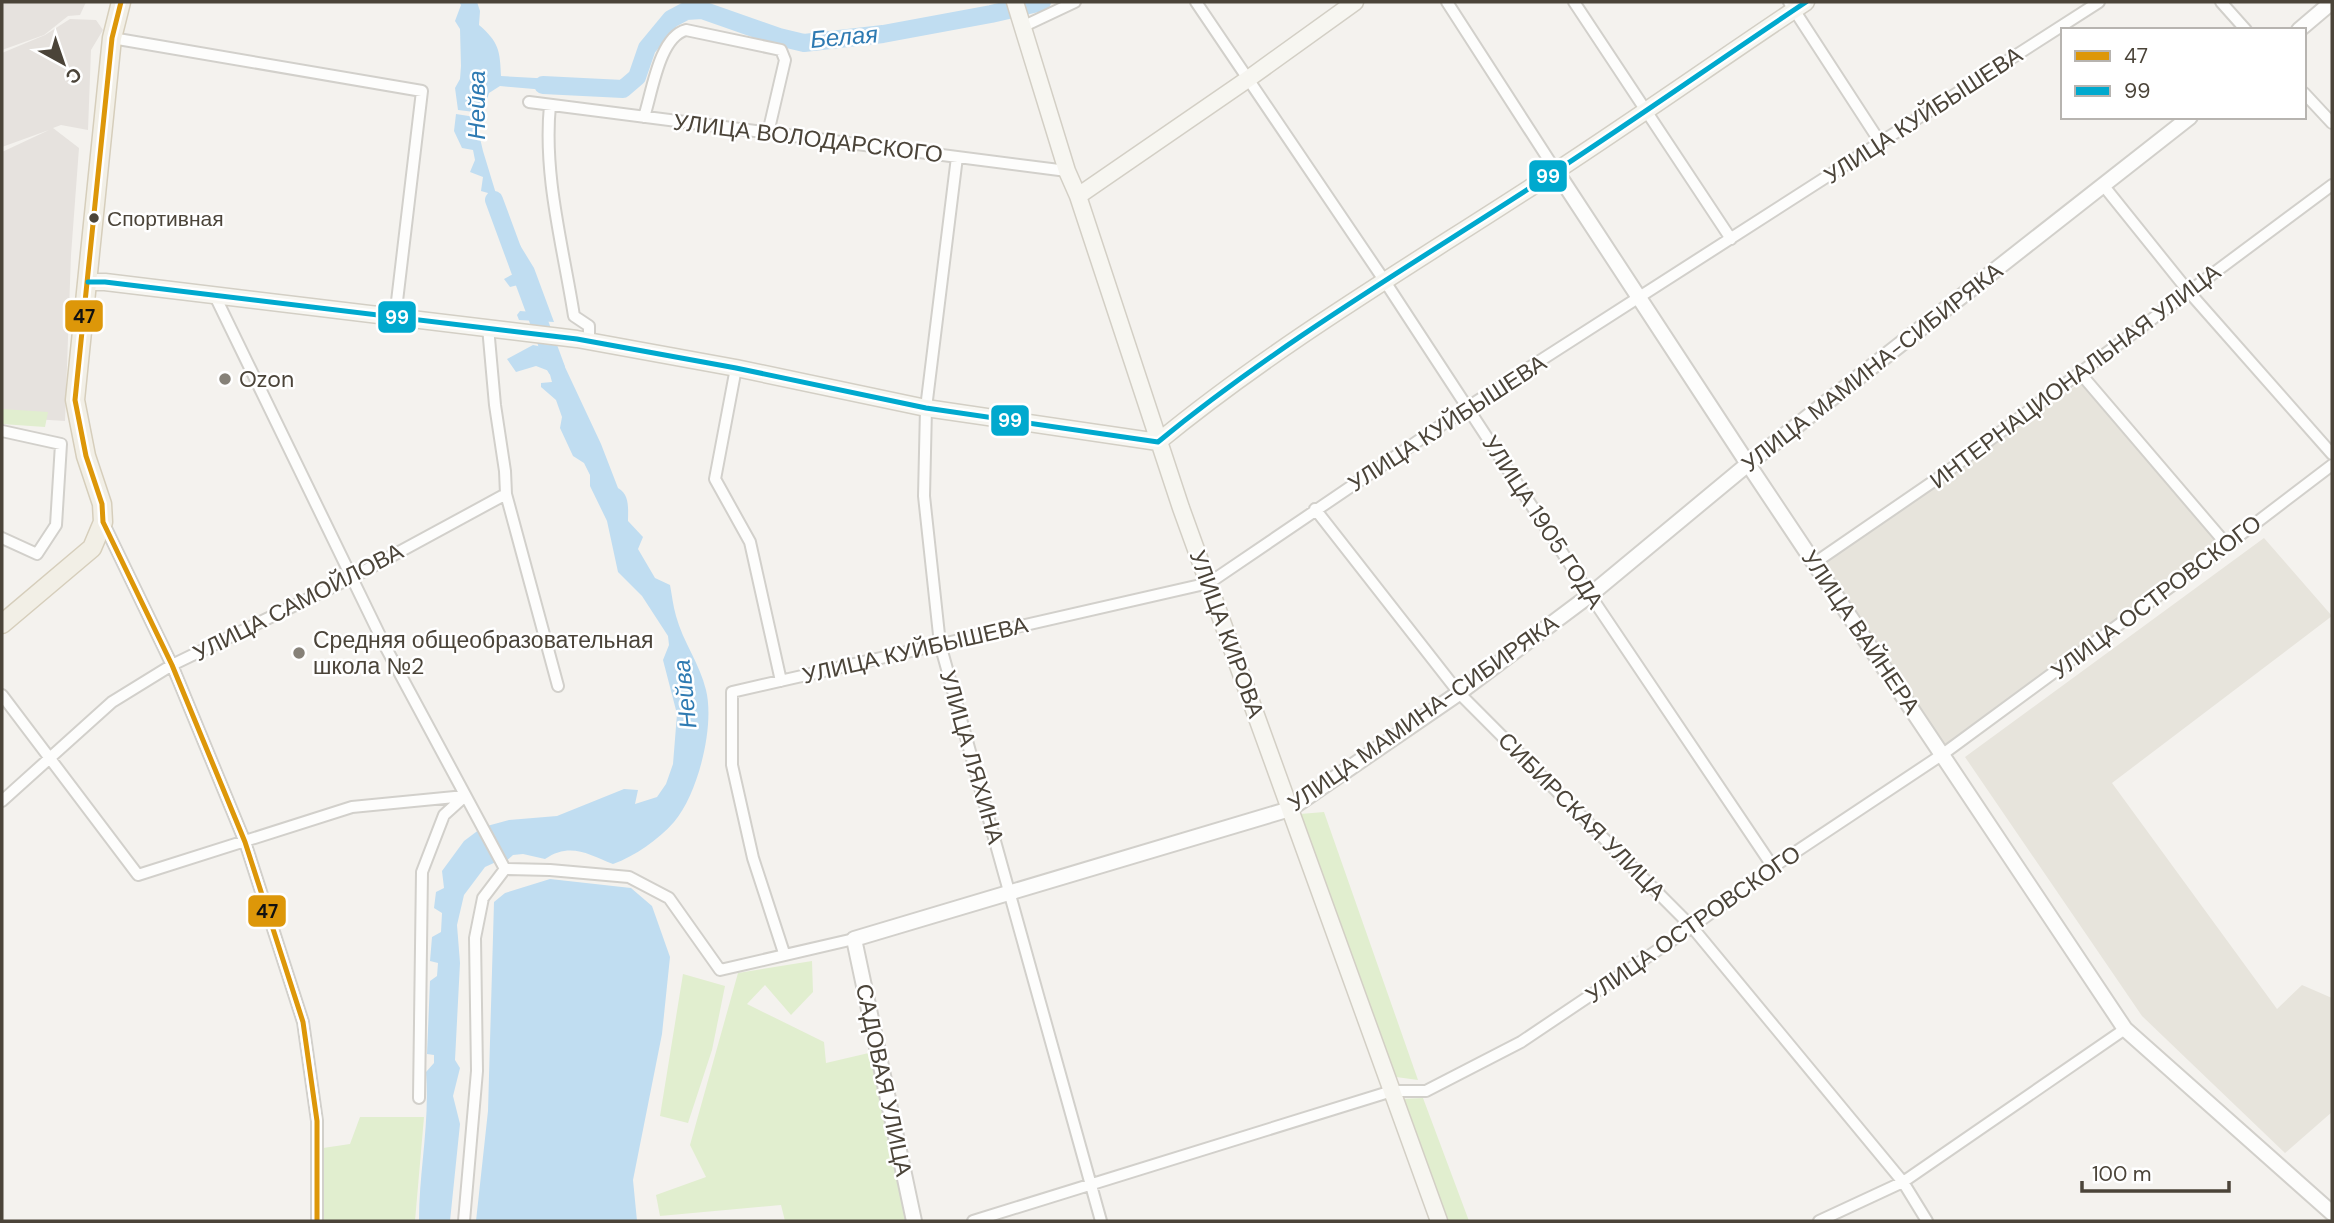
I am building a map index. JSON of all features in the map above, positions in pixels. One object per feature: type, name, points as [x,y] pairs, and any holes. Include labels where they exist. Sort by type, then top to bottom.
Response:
[{"type":"main road","points":[[2,624],[92,548],[103,522],[102,505],[86,456],[75,400],[112,38],[121,2]]},
{"type":"main road","name":"УЛИЦА КИРОВА","points":[[1016,2],[1067,172],[1078,196],[1158,442],[1439,1221]]},
{"type":"main road","points":[[1078,196],[1355,2]]},
{"type":"main road","points":[[88,282],[583,340],[736,368],[926,408],[1158,442],[1207,402],[1384,279],[1556,171],[1797,4]]},
{"type":"street","points":[[1024,35],[1075,2]]},
{"type":"street","name":"УЛИЦА 1905 ГОДА","points":[[1196,2],[1384,279],[1590,595],[1773,867]]},
{"type":"street","name":"УЛИЦА ВАЙНЕРА","points":[[1447,2],[1748,464],[2125,1029],[2332,1213]]},
{"type":"street","points":[[1574,2],[1731,239]]},
{"type":"street","name":"УЛИЦА КУЙБЫШЕВА","points":[[785,953],[753,858],[732,765],[732,692],[1209,583],[1468,407],[2099,2]]},
{"type":"street","points":[[2221,2],[2244,28]]},
{"type":"street","points":[[2301,28],[2332,2]]},
{"type":"street","points":[[1797,4],[1880,142]]},
{"type":"street","points":[[645,117],[664,48],[678,32],[686,30],[781,50],[785,60],[768,133]]},
{"type":"street","points":[[112,38],[422,91],[396,318]]},
{"type":"street","points":[[2306,95],[2332,122]]},
{"type":"street","name":"УЛИЦА ВОЛОДАРСКОГО","points":[[529,102],[1067,172]]},
{"type":"street","points":[[550,105],[547,136],[550,178],[574,316],[589,326],[583,340]]},
{"type":"street","name":"УЛИЦА МАМИНА-СИБИРЯКА","points":[[505,869],[629,877],[669,898],[720,970],[854,939],[1290,808],[1459,693],[1590,595],[1748,464],[2187,119]]},
{"type":"street","name":"УЛИЦА ЛЯХИНА","points":[[957,157],[926,408],[925,496],[940,644],[1093,1184],[1101,1221]]},
{"type":"street","points":[[2103,185],[2189,292],[2332,454]]},
{"type":"street","name":"ИНТЕРНАЦИОНАЛЬНАЯ УЛИЦА","points":[[1815,562],[1944,474],[2332,186]]},
{"type":"street","points":[[215,296],[384,646],[505,869],[483,898],[475,938],[477,1071],[464,1221]]},
{"type":"street","points":[[488,327],[506,494],[558,686]]},
{"type":"street","points":[[736,368],[715,479],[750,542],[781,681]]},
{"type":"street","points":[[2080,373],[2227,545]]},
{"type":"street","points":[[2,431],[61,444],[55,525],[37,554],[2,538]]},
{"type":"street","name":"УЛИЦА ОСТРОВСКОГО","points":[[973,1221],[1392,1091],[1426,1091],[1521,1042],[1692,927],[1773,867],[1942,754],[2332,465]]},
{"type":"street","name":"УЛИЦА САМОЙЛОВА","points":[[2,801],[51,760],[112,702],[172,665],[353,578],[506,494]]},
{"type":"street","name":"СИБИРСКАЯ УЛИЦА","points":[[1315,509],[1459,693],[1692,927],[1903,1182],[1927,1221]]},
{"type":"street","points":[[103,522],[172,665],[245,842],[303,1022],[317,1121],[317,1221]]},
{"type":"street","points":[[2,695],[138,875],[352,807],[466,796]]},
{"type":"street","points":[[419,1098],[422,872],[444,815],[466,796]]},
{"type":"street","name":"САДОВАЯ УЛИЦА","points":[[854,939],[914,1221]]},
{"type":"street","points":[[1819,1221],[1903,1182],[2125,1029]]},
{"type":"shaded area","points":[[2,2],[86,2],[80,15],[68,16],[44,35],[2,50]]},
{"type":"shaded area","points":[[70,19],[96,20],[103,30],[91,50],[88,130],[61,125],[53,128],[79,148],[71,255],[65,421],[2,417],[2,152],[49,130],[2,147],[2,53],[45,35]]},
{"type":"shaded area","points":[[2080,383],[2218,544],[1946,746],[1822,565]]},
{"type":"shaded area","points":[[2264,538],[2332,616],[2112,783],[2277,1009],[2302,985],[2332,998],[2332,1112],[2285,1153],[2142,1016],[1965,757]]},
{"type":"green space","points":[[2,409],[48,412],[45,427],[2,424]]},
{"type":"green space","points":[[1324,812],[1418,1080],[1396,1077],[1300,814]]},
{"type":"green space","points":[[812,961],[813,992],[791,1015],[765,985],[747,1004],[824,1042],[826,1063],[873,1052],[907,1221],[785,1221],[781,1205],[660,1216],[656,1195],[706,1177],[690,1145],[738,973]]},
{"type":"green space","points":[[683,974],[725,986],[712,1050],[688,1123],[660,1116]]},
{"type":"green space","points":[[1423,1098],[1469,1221],[1447,1221],[1401,1099]]},
{"type":"green space","points":[[360,1117],[424,1117],[415,1221],[320,1221],[323,1148],[350,1144]]},
{"type":"water","points":[[459,2],[477,2],[480,11],[479,25],[497,48],[501,76],[554,79],[564,86],[557,91],[500,86],[489,93],[483,113],[458,110],[455,88],[460,79],[460,29],[455,21],[461,5]]},
{"type":"water","points":[[456,114],[475,117],[504,220],[494,219],[489,207],[493,200],[488,193],[481,191],[483,177],[470,172],[475,160],[473,150],[462,148],[454,131]]},
{"type":"water","points":[[509,236],[515,237],[534,268],[554,322],[519,320],[517,315],[520,311],[533,312],[522,284],[510,287],[504,279],[519,271],[513,254],[508,253]]},
{"type":"water","points":[[533,345],[557,350],[601,444],[618,488],[626,498],[628,521],[643,537],[638,549],[655,578],[670,585],[679,626],[706,690],[706,740],[697,777],[683,810],[668,829],[653,841],[630,857],[613,864],[571,850],[545,859],[523,854],[513,855],[505,862],[487,826],[509,820],[557,816],[624,789],[638,790],[635,804],[657,797],[666,784],[673,764],[677,714],[663,660],[669,645],[668,636],[642,596],[618,572],[607,521],[590,486],[590,475],[584,463],[573,456],[560,428],[562,417],[556,400],[541,387],[541,383],[552,382],[549,371],[536,366],[516,372],[507,359]]},
{"type":"water","points":[[480,829],[496,862],[485,867],[464,895],[457,925],[460,963],[455,1060],[460,1068],[453,1096],[460,1124],[450,1221],[419,1221],[427,1110],[426,1072],[434,1063],[434,1055],[427,1054],[430,981],[437,976],[438,963],[430,961],[432,937],[441,932],[442,913],[434,908],[436,892],[444,888],[442,871],[464,841]]},
{"type":"water","points":[[550,879],[631,888],[652,906],[670,957],[662,1034],[633,1180],[637,1221],[476,1221],[488,1111],[494,902],[505,893]]},
{"type":"waterway","name":"Белая","points":[[543,85],[623,89],[637,77],[647,48],[671,19],[686,11],[702,10],[804,43],[883,34],[1042,2]]},
{"type":"waterway","name":"Нейва","points":[[494,200],[556,368]]},
{"type":"transit line","name":"47","points":[[121,2],[112,38],[75,400],[86,456],[102,504],[103,522],[172,665],[245,842],[303,1022],[317,1121],[317,1221]]},
{"type":"transit line","name":"99","points":[[88,282],[577,339],[736,368],[926,408],[1158,442],[1254,369],[1353,301],[1506,204],[1806,2]]},
{"type":"place","name":"Спортивная","points":[[94,218]]},
{"type":"place","name":"Ozon","points":[[225,379]]},
{"type":"place","name":"Средняя общеобразовательная школа №2","points":[[299,653]]}]
